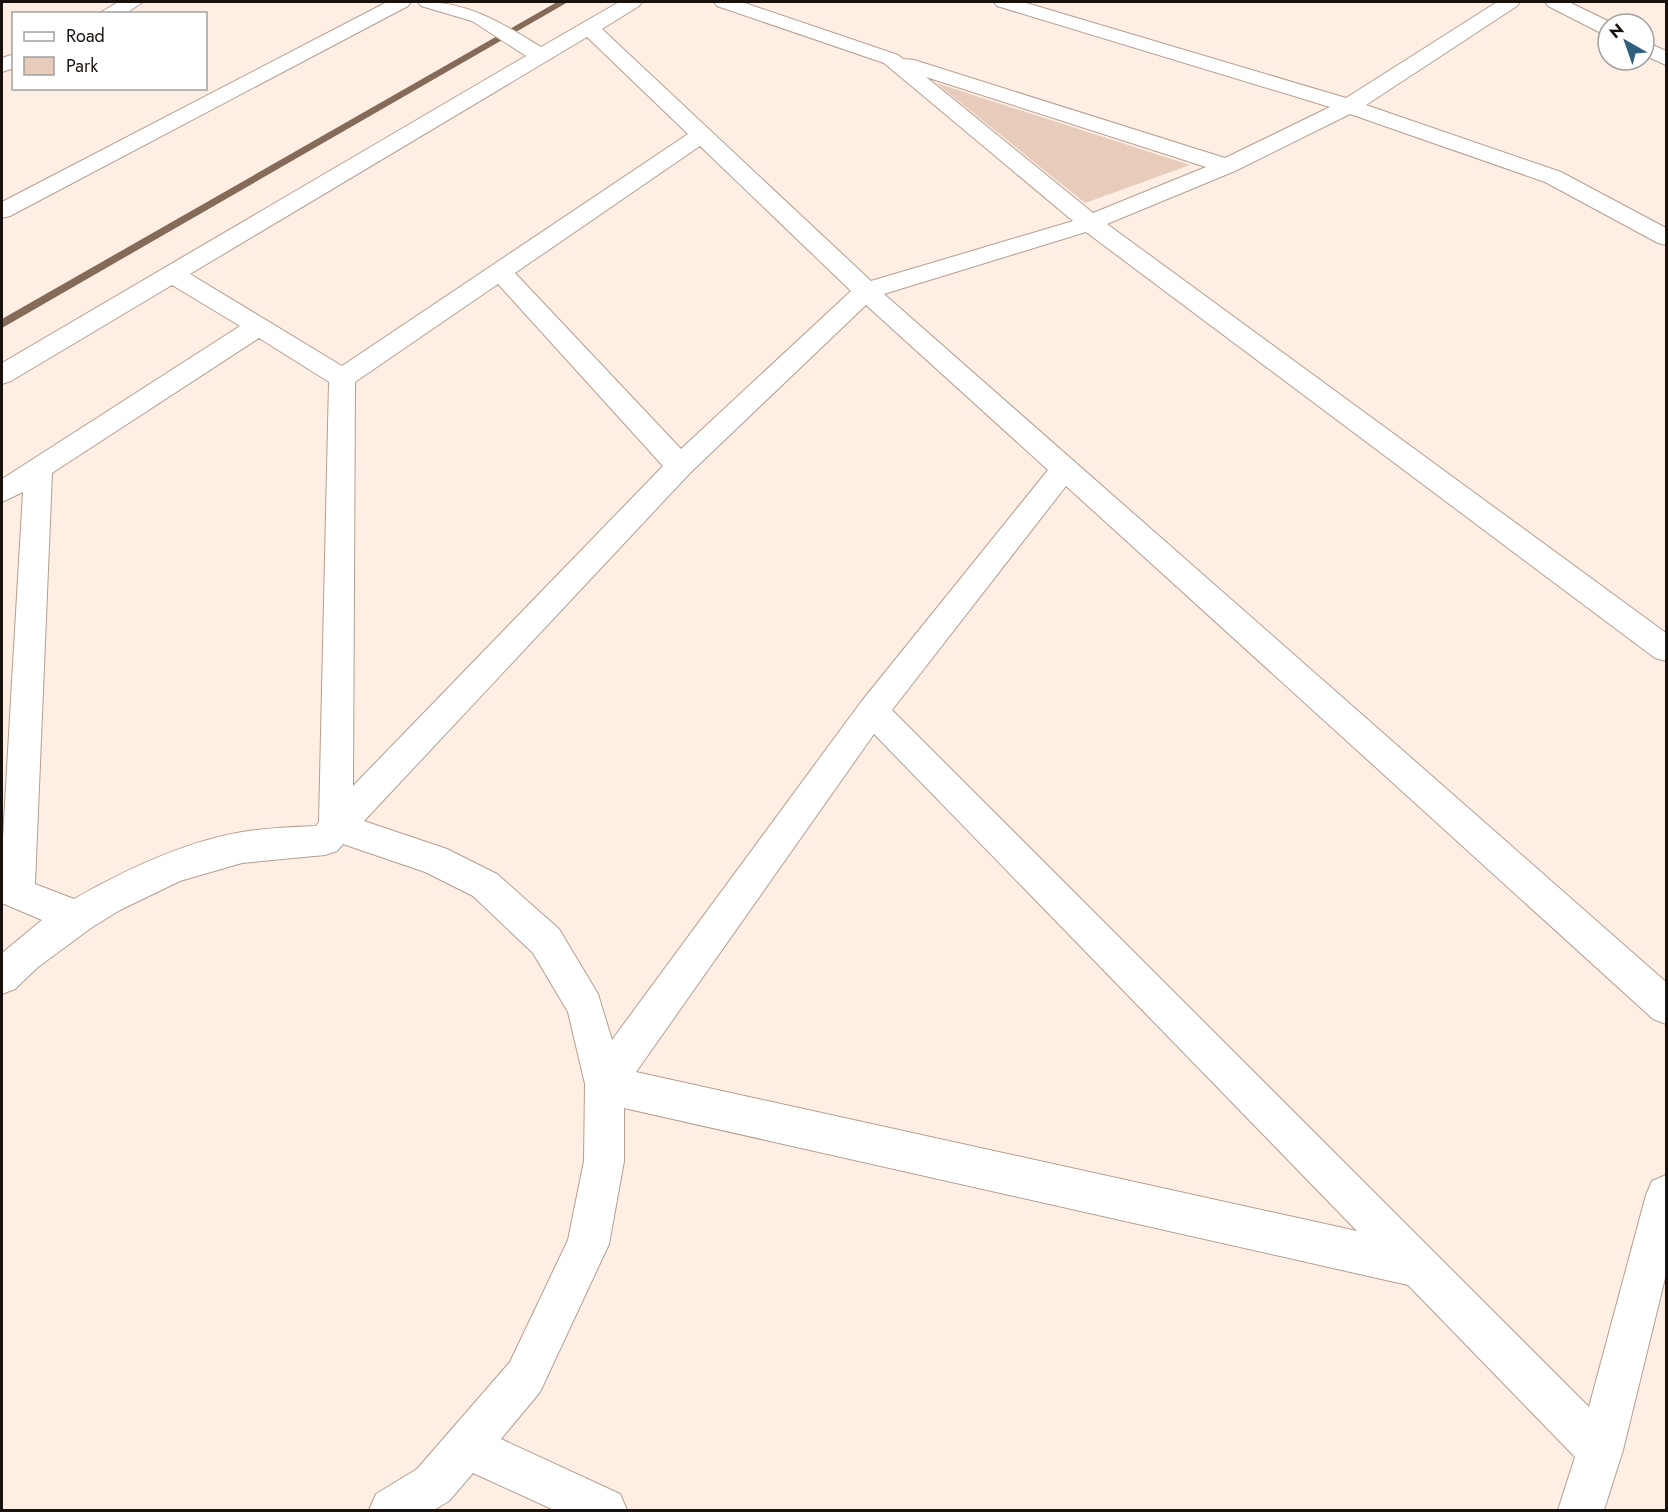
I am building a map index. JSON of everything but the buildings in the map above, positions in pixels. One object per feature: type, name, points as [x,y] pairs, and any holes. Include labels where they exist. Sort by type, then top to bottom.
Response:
[{"type":"street","points":[[112,12],[133,2]]},
{"type":"street","points":[[2,211],[401,2]]},
{"type":"street","points":[[428,2],[479,17],[540,56]]},
{"type":"street","points":[[2,375],[632,2]]},
{"type":"street","points":[[724,2],[891,59],[1227,166]]},
{"type":"street","points":[[1004,2],[1349,106],[1552,177],[1666,238]]},
{"type":"street","points":[[2,977],[76,917],[155,875],[231,850],[326,840],[680,466],[866,291],[1090,223],[1227,166],[1349,106],[1510,2]]},
{"type":"street","points":[[1555,2],[1596,23]]},
{"type":"street","points":[[588,27],[866,291],[1066,467],[1666,1006]]},
{"type":"street","points":[[891,59],[1090,223],[1666,648]]},
{"type":"street","points":[[342,378],[703,134]]},
{"type":"street","points":[[499,271],[680,466]]},
{"type":"street","points":[[172,274],[342,378]]},
{"type":"street","points":[[2,492],[259,326]]},
{"type":"street","points":[[336,827],[342,378]]},
{"type":"street","points":[[604,1084],[872,711],[1066,467]]},
{"type":"street","points":[[38,468],[9,890],[76,917]]},
{"type":"street","points":[[872,711],[1600,1450]]},
{"type":"street","points":[[336,827],[435,860],[485,885],[546,941],[585,1007],[604,1084],[604,1161],[588,1244],[525,1377],[433,1485],[392,1510]]},
{"type":"street","points":[[604,1084],[1419,1266]]},
{"type":"street","points":[[1581,1510],[1600,1450],[1666,1195]]},
{"type":"street","points":[[466,1446],[586,1506]]},
{"type":"green space","points":[[936,83],[1190,165],[1085,203]]},
{"type":"waterway","points":[[2,324],[563,2]]}]
